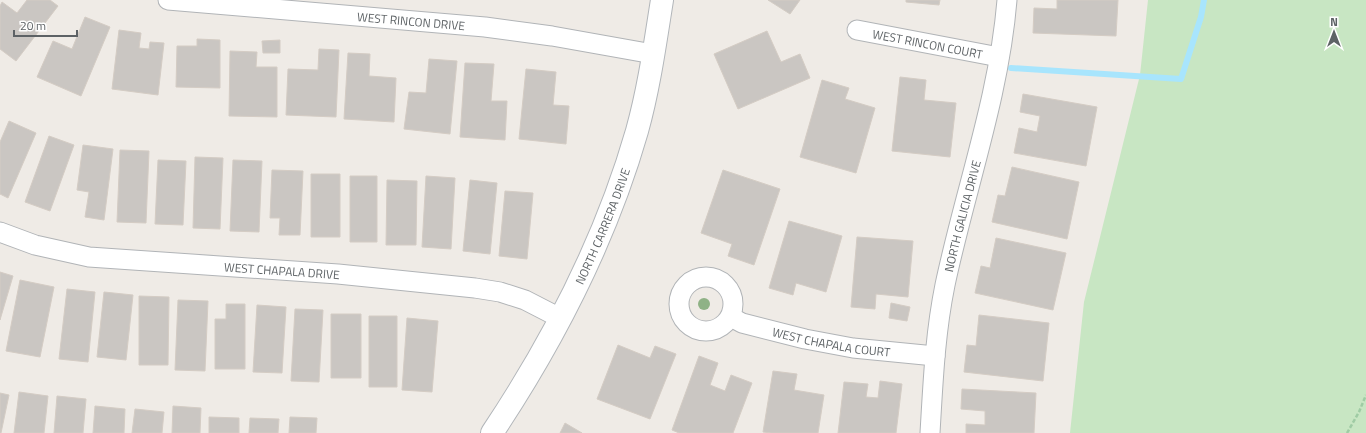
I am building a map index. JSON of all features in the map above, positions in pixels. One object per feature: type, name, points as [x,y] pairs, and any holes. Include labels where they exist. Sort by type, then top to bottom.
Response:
[{"type":"street","name":"WEST RINCON DRIVE","points":[[168,0],[486,27],[552,36],[653,54]]},
{"type":"street","name":"NORTH CARRERA DRIVE","points":[[492,433],[544,350],[579,284],[618,190],[637,131],[653,54],[662,0]]},
{"type":"street","name":"NORTH GALICIA DRIVE","points":[[930,433],[938,322],[962,213],[988,118],[1007,0]]},
{"type":"street","name":"WEST RINCON COURT","points":[[857,30],[999,57]]},
{"type":"street","name":"WEST CHAPALA DRIVE","points":[[0,232],[35,245],[89,256],[338,274],[475,288],[500,292],[524,300],[560,318]]},
{"type":"street","name":"WEST CHAPALA COURT","points":[[731,317],[742,323],[805,339],[853,348],[935,356]]},
{"type":"path","points":[[1348,433],[1366,395]]},
{"type":"green space","points":[[1148,0],[1366,0],[1366,433],[1070,433],[1084,302],[1140,75]]},
{"type":"building","points":[[27,0],[50,0],[58,6],[16,61],[0,49],[0,6],[2,2],[17,13]]},
{"type":"building","points":[[768,0],[800,0],[790,14]]},
{"type":"building","points":[[906,0],[940,0],[939,5],[906,2]]},
{"type":"building","points":[[1057,0],[1118,0],[1116,36],[1033,33],[1034,8],[1057,9]]},
{"type":"building","points":[[85,17],[110,27],[81,96],[37,77],[53,41],[72,49]]},
{"type":"building","points":[[119,30],[141,33],[139,48],[149,49],[150,42],[164,43],[158,95],[112,89]]},
{"type":"building","points":[[767,31],[781,62],[800,54],[810,78],[738,109],[714,54]]},
{"type":"building","points":[[197,39],[220,40],[220,88],[176,87],[177,46],[197,46]]},
{"type":"building","points":[[280,40],[280,53],[263,53],[262,41]]},
{"type":"building","points":[[319,49],[339,50],[336,117],[286,115],[288,69],[318,70]]},
{"type":"building","points":[[230,51],[257,52],[256,67],[277,67],[277,117],[229,116]]},
{"type":"building","points":[[348,53],[370,54],[369,76],[396,78],[394,122],[344,119]]},
{"type":"building","points":[[429,59],[457,61],[450,134],[404,129],[409,92],[426,93]]},
{"type":"building","points":[[465,63],[494,64],[491,101],[507,101],[505,140],[460,137]]},
{"type":"building","points":[[526,69],[556,72],[553,105],[569,106],[566,144],[519,139]]},
{"type":"building","points":[[900,77],[926,80],[924,100],[956,103],[950,157],[892,151]]},
{"type":"building","points":[[822,80],[849,88],[845,99],[875,108],[856,173],[800,157]]},
{"type":"building","points":[[1023,94],[1097,107],[1086,166],[1014,153],[1019,128],[1037,132],[1040,116],[1020,112]]},
{"type":"building","points":[[9,121],[36,133],[8,198],[0,194],[0,142]]},
{"type":"building","points":[[49,136],[74,145],[50,211],[25,202]]},
{"type":"building","points":[[83,145],[113,149],[104,220],[85,217],[89,192],[77,190]]},
{"type":"building","points":[[120,150],[149,151],[146,223],[117,222]]},
{"type":"building","points":[[195,157],[223,158],[220,229],[193,228]]},
{"type":"building","points":[[158,160],[186,161],[183,225],[155,224]]},
{"type":"building","points":[[233,160],[262,161],[259,232],[230,231]]},
{"type":"building","points":[[1012,167],[1079,182],[1067,239],[992,222],[998,195],[1005,196]]},
{"type":"building","points":[[272,170],[303,171],[300,235],[279,235],[280,218],[270,218]]},
{"type":"building","points":[[723,170],[780,189],[754,265],[728,256],[732,244],[701,233]]},
{"type":"building","points":[[311,174],[340,174],[340,237],[311,237]]},
{"type":"building","points":[[350,176],[377,176],[377,242],[350,242]]},
{"type":"building","points":[[426,176],[455,178],[451,249],[422,247]]},
{"type":"building","points":[[387,180],[417,181],[416,245],[386,245]]},
{"type":"building","points":[[470,180],[497,183],[490,254],[463,251]]},
{"type":"building","points":[[505,191],[533,193],[527,259],[499,256]]},
{"type":"building","points":[[789,221],[842,236],[826,292],[796,283],[793,295],[769,288]]},
{"type":"building","points":[[857,237],[913,241],[908,297],[876,294],[875,309],[851,307]]},
{"type":"building","points":[[996,238],[1066,253],[1053,310],[975,293],[981,266],[990,268]]},
{"type":"building","points":[[0,272],[13,276],[0,320]]},
{"type":"building","points":[[20,280],[54,287],[40,357],[6,351]]},
{"type":"building","points":[[67,289],[95,292],[88,362],[59,359]]},
{"type":"building","points":[[104,292],[133,295],[126,360],[97,357]]},
{"type":"building","points":[[139,296],[169,297],[168,365],[139,365]]},
{"type":"building","points":[[178,300],[208,301],[205,371],[175,370]]},
{"type":"building","points":[[891,303],[910,307],[907,321],[889,318]]},
{"type":"building","points":[[226,304],[245,304],[245,369],[215,369],[215,319],[226,319]]},
{"type":"building","points":[[257,305],[286,307],[282,373],[253,372]]},
{"type":"building","points":[[295,309],[323,310],[319,382],[291,381]]},
{"type":"building","points":[[331,314],[361,314],[361,378],[331,378]]},
{"type":"building","points":[[979,315],[1049,323],[1043,381],[964,372],[967,345],[976,346]]},
{"type":"building","points":[[369,316],[397,316],[397,387],[369,387]]},
{"type":"building","points":[[407,318],[438,321],[432,392],[402,390]]},
{"type":"building","points":[[618,345],[650,358],[655,346],[676,354],[650,419],[597,399]]},
{"type":"building","points":[[699,356],[718,363],[710,385],[725,391],[731,375],[752,383],[733,433],[679,433],[672,430]]},
{"type":"building","points":[[773,371],[797,374],[794,390],[824,395],[818,433],[763,432]]},
{"type":"building","points":[[880,381],[902,384],[896,433],[838,433],[844,382],[868,384],[866,397],[878,398]]},
{"type":"building","points":[[962,389],[1036,393],[1034,433],[966,433],[966,424],[985,425],[985,411],[961,409]]},
{"type":"building","points":[[19,392],[48,396],[44,433],[14,433]]},
{"type":"building","points":[[0,393],[9,395],[1,433],[0,433]]},
{"type":"building","points":[[57,396],[86,399],[83,433],[54,433]]},
{"type":"building","points":[[95,406],[125,409],[124,433],[93,433]]},
{"type":"building","points":[[173,406],[201,408],[200,433],[172,433]]},
{"type":"building","points":[[135,409],[164,412],[162,433],[132,433]]},
{"type":"building","points":[[209,417],[239,418],[239,433],[209,433]]},
{"type":"building","points":[[290,417],[317,418],[316,433],[289,433]]},
{"type":"building","points":[[250,418],[279,419],[278,433],[249,433]]},
{"type":"building","points":[[565,423],[582,433],[560,433]]},
{"type":"waterway","points":[[1011,68],[1181,79],[1201,17],[1204,0]]}]
